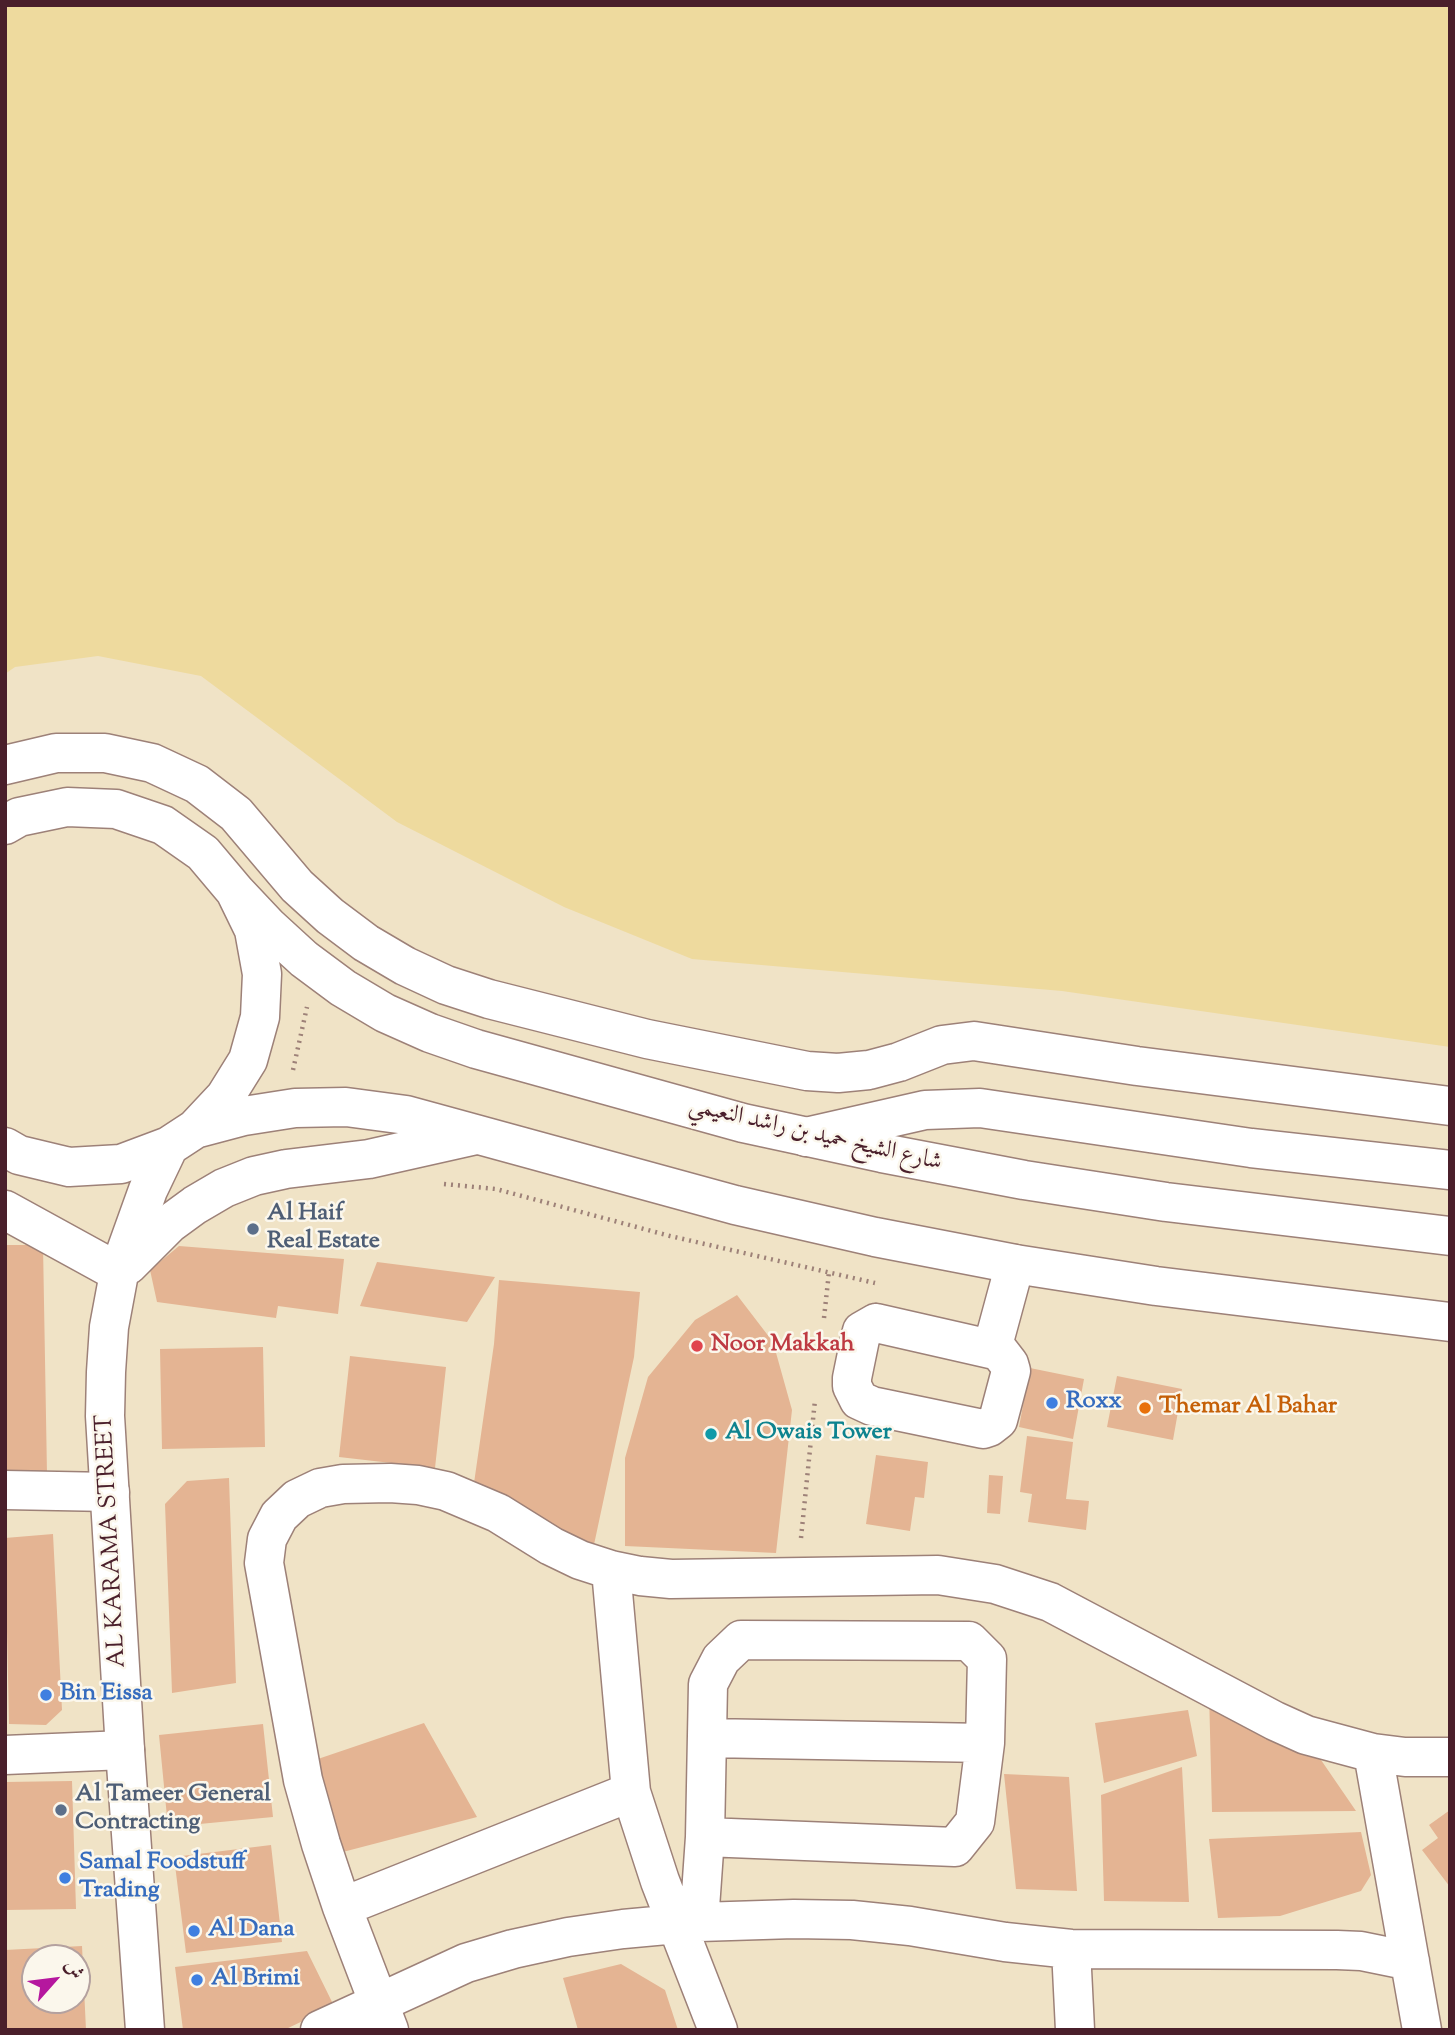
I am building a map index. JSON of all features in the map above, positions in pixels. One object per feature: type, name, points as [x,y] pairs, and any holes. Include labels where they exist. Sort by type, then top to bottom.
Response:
[{"type":"street","points":[[5,765],[56,753],[105,752],[152,763],[197,784],[236,814],[297,886],[366,943],[405,966],[446,985],[489,999],[647,1039],[807,1071],[838,1073],[869,1070],[899,1062],[942,1045],[974,1041],[1150,1068],[1450,1106]]},
{"type":"street","points":[[5,825],[19,817],[67,807],[116,809],[163,825],[203,853],[234,891],[254,930],[262,974],[260,1017],[248,1060],[225,1097],[182,1137]]},
{"type":"street","name":"شارع الشيخ حميد بن راشد النعيمي","points":[[234,891],[268,926],[343,988],[386,1013],[430,1033],[476,1049],[743,1123],[882,1153],[1050,1184],[1450,1237]]},
{"type":"street","points":[[5,1147],[19,1155],[69,1167],[121,1164],[182,1137],[244,1115],[346,1107],[406,1115],[735,1205],[875,1237],[1015,1264],[1156,1286],[1450,1322]]},
{"type":"street","points":[[806,1137],[925,1110],[980,1108],[1224,1144],[1450,1170]]},
{"type":"street","points":[[5,1210],[107,1266],[120,1268],[128,1265],[169,1224],[195,1205],[224,1188],[254,1176],[286,1169],[369,1160],[476,1135]]},
{"type":"street","name":"AL KARAMA STREET","points":[[145,2030],[125,1751],[106,1416],[106,1371],[109,1327],[120,1268],[148,1190],[182,1137]]},
{"type":"street","points":[[992,1349],[1015,1264]]},
{"type":"street","points":[[384,2016],[342,1907],[303,1780],[264,1563],[267,1539],[278,1516],[297,1499],[320,1488],[344,1484],[418,1485],[446,1491],[498,1513],[551,1546],[580,1560],[611,1570],[671,1579],[937,1575],[967,1578],[1023,1592],[1075,1616],[1306,1735],[1373,1753],[1405,1757],[1450,1757]]},
{"type":"street","points":[[5,1490],[110,1492]]},
{"type":"street","points":[[611,1570],[631,1792],[660,1881],[689,1923],[718,2030]]},
{"type":"street","points":[[689,1923],[705,1837],[708,1684],[721,1659],[741,1640],[969,1641],[987,1659],[985,1743],[975,1822],[954,1847],[705,1837]]},
{"type":"street","points":[[707,1738],[985,1743]]},
{"type":"street","points":[[5,1755],[125,1751]]},
{"type":"street","points":[[1373,1753],[1422,2030]]},
{"type":"street","points":[[342,1907],[631,1792]]},
{"type":"street","points":[[320,2030],[384,2016],[466,1963],[513,1949],[568,1937],[689,1923],[852,1920],[1071,1949],[1337,1950],[1374,1953],[1410,1961]]},
{"type":"street","points":[[1071,1949],[1075,2030]]},
{"type":"path","points":[[284,1110],[316,968]]},
{"type":"path","points":[[443,1184],[496,1189],[670,1237],[884,1285]]},
{"type":"path","points":[[823,1328],[829,1272]]},
{"type":"path","points":[[797,1577],[816,1397]]},
{"type":"sand","points":[[5,5],[1450,5],[1450,1047],[1062,991],[692,959],[564,907],[397,822],[201,676],[98,656],[15,667],[5,674]]},
{"type":"building","points":[[5,1245],[43,1245],[47,1474],[5,1476]]},
{"type":"building","points":[[179,1246],[344,1259],[338,1314],[278,1306],[276,1318],[157,1302],[150,1270]]},
{"type":"building","points":[[377,1262],[495,1277],[467,1322],[360,1306]]},
{"type":"building","points":[[499,1280],[640,1292],[634,1357],[592,1554],[474,1483],[494,1344]]},
{"type":"building","name":"Al Owais Tower","points":[[737,1295],[773,1342],[792,1410],[776,1553],[625,1546],[625,1458],[648,1377],[695,1320]]},
{"type":"building","points":[[263,1347],[265,1447],[162,1449],[160,1349]]},
{"type":"building","points":[[350,1356],[446,1367],[435,1468],[339,1457]]},
{"type":"building","name":"Roxx","points":[[1030,1368],[1084,1379],[1073,1439],[1019,1427]]},
{"type":"building","name":"Themar Al Bahar","points":[[1117,1376],[1182,1389],[1173,1440],[1107,1427]]},
{"type":"building","points":[[1027,1436],[1073,1442],[1066,1499],[1089,1501],[1086,1530],[1028,1522],[1032,1494],[1020,1492]]},
{"type":"building","points":[[876,1455],[928,1462],[924,1498],[915,1497],[910,1531],[866,1524]]},
{"type":"building","points":[[989,1475],[1003,1476],[1000,1514],[987,1513]]},
{"type":"building","points":[[229,1478],[236,1683],[172,1693],[165,1504],[187,1481]]},
{"type":"building","points":[[53,1534],[62,1710],[46,1725],[9,1724],[5,1538]]},
{"type":"building","points":[[1209,1692],[1308,1741],[1356,1811],[1212,1812]]},
{"type":"building","points":[[1188,1710],[1197,1756],[1104,1783],[1095,1723]]},
{"type":"building","points":[[424,1723],[477,1817],[339,1853],[312,1761]]},
{"type":"building","points":[[263,1724],[273,1817],[168,1827],[159,1735]]},
{"type":"building","points":[[1182,1767],[1189,1902],[1104,1901],[1101,1795]]},
{"type":"building","points":[[1004,1774],[1069,1777],[1077,1891],[1016,1889]]},
{"type":"building","points":[[72,1781],[76,1909],[5,1910],[5,1782]]},
{"type":"building","points":[[1450,1810],[1450,1887],[1422,1850],[1438,1838],[1429,1825]]},
{"type":"building","points":[[1361,1832],[1371,1875],[1361,1891],[1280,1916],[1218,1918],[1209,1839]]},
{"type":"building","points":[[271,1845],[282,1942],[186,1953],[174,1857]]},
{"type":"building","points":[[21,1949],[21,2014],[85,2014],[86,2030],[5,2030],[5,1950]]},
{"type":"building","points":[[307,1951],[334,2006],[284,2030],[183,2030],[175,1967]]},
{"type":"building","points":[[621,1964],[665,1990],[678,2030],[578,2030],[563,1978]]},
{"type":"place","name":"Al Haif Real Estate","points":[[253,1229]]},
{"type":"place","name":"Noor Makkah","points":[[697,1346]]},
{"type":"place","name":"Roxx","points":[[1052,1403]]},
{"type":"place","name":"Themar Al Bahar","points":[[1145,1408]]},
{"type":"place","name":"Al Owais Tower","points":[[711,1434]]},
{"type":"place","name":"Bin Eissa","points":[[46,1695]]},
{"type":"place","name":"Al Tameer General Contracting","points":[[61,1810]]},
{"type":"place","name":"Samal Foodstuff Trading","points":[[65,1878]]},
{"type":"place","name":"Al Dana","points":[[194,1931]]},
{"type":"place","name":"Al Brimi","points":[[197,1980]]}]
